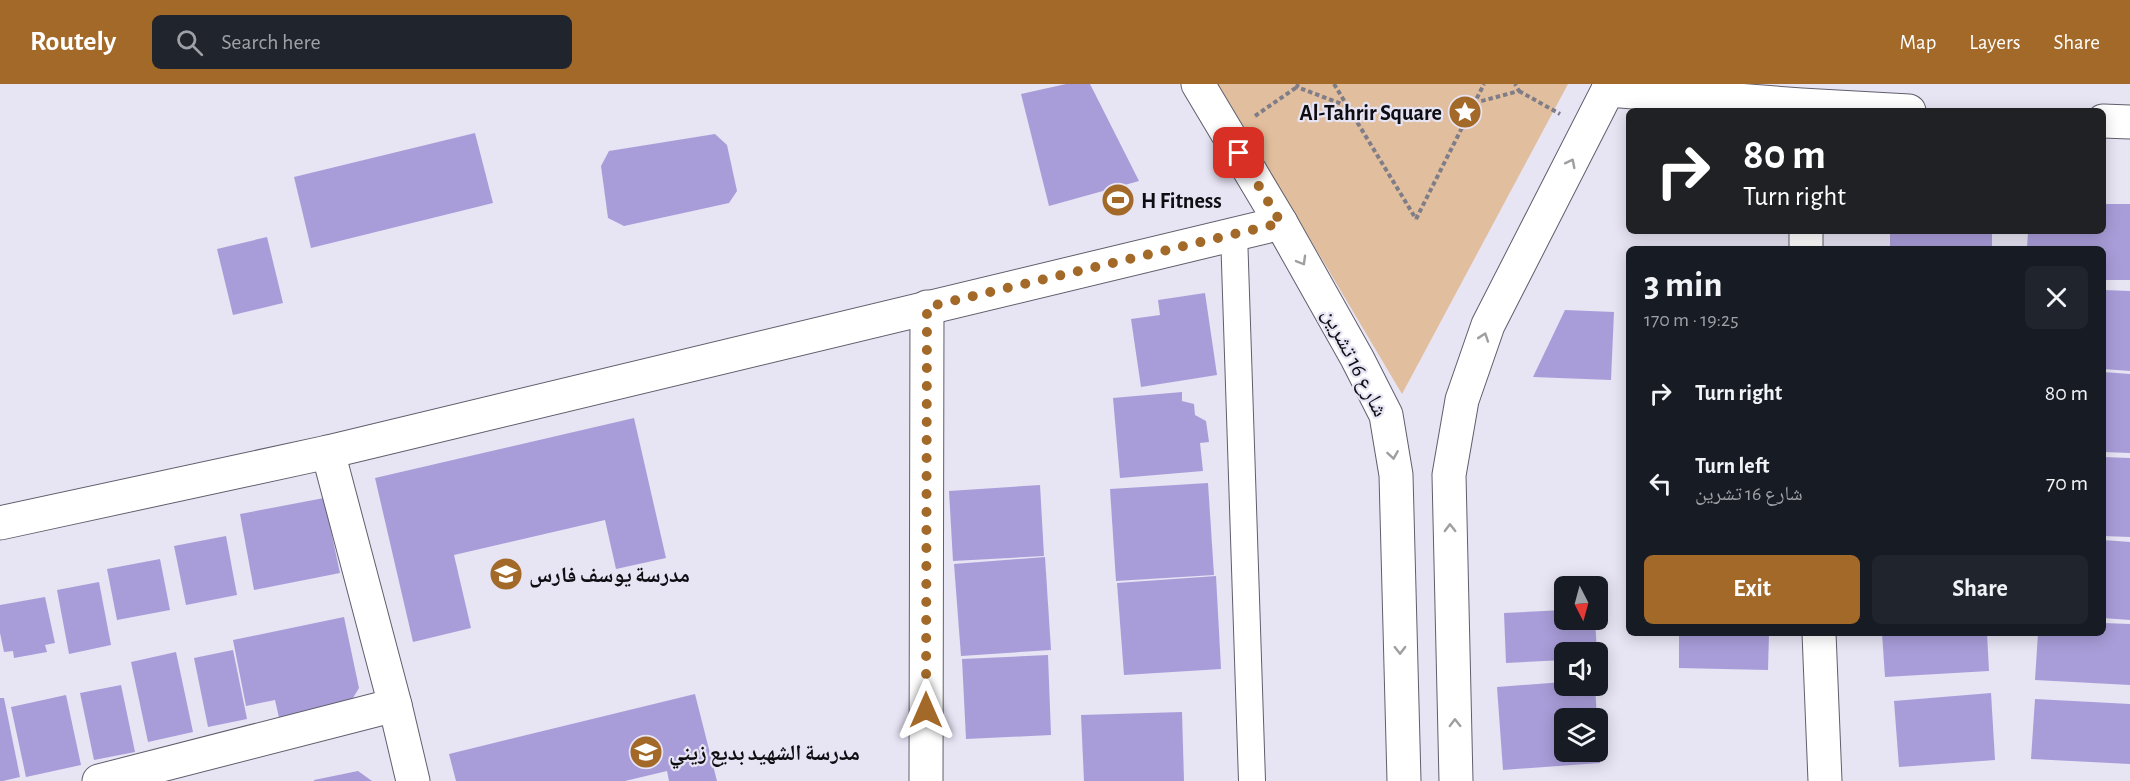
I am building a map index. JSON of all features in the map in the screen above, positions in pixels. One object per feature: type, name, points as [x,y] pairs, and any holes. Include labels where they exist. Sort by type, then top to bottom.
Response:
[{"type":"street","name":"شارع 16 تشرين","points":[[1198,84],[1281,223],[1357,358],[1386,415],[1396,475],[1404,781]]},
{"type":"street","points":[[1456,781],[1449,475],[1462,400],[1488,325],[1610,87],[1801,108]]},
{"type":"street","points":[[2106,121],[2130,122]]},
{"type":"street","points":[[0,524],[328,452],[1281,223]]},
{"type":"street","points":[[1234,233],[1252,781]]},
{"type":"street","points":[[926,781],[927,307]]},
{"type":"street","points":[[328,452],[413,781]]},
{"type":"street","points":[[1820,636],[1825,781]]},
{"type":"street","points":[[99,781],[395,705]]},
{"type":"path","points":[[1334,84],[1416,219],[1484,84]]},
{"type":"path","points":[[1515,84],[1519,90],[1588,131]]},
{"type":"path","points":[[1228,135],[1297,85],[1347,106]]},
{"type":"path","points":[[1474,104],[1519,90]]},
{"type":"shaded area","points":[[1218,84],[1568,84],[1402,394]]},
{"type":"building","points":[[1066,84],[1090,84],[1139,181],[1049,206],[1021,94]]},
{"type":"building","points":[[475,133],[493,203],[311,248],[294,177]]},
{"type":"building","points":[[715,134],[727,145],[737,191],[729,203],[624,226],[608,218],[601,166],[609,151]]},
{"type":"building","points":[[2106,204],[2130,204],[2130,280],[2106,280],[2106,246],[2027,246],[2028,234],[2106,234]]},
{"type":"building","points":[[1890,234],[1992,234],[1992,246],[1890,246]]},
{"type":"building","points":[[267,237],[283,303],[233,315],[217,249]]},
{"type":"building","points":[[2106,290],[2130,291],[2130,371],[2106,369]]},
{"type":"building","points":[[1205,293],[1217,375],[1141,387],[1131,319],[1160,315],[1158,300]]},
{"type":"building","points":[[1565,310],[1614,312],[1611,380],[1533,377]]},
{"type":"building","points":[[2106,372],[2130,374],[2130,453],[2106,452]]},
{"type":"building","points":[[1182,392],[1182,401],[1194,404],[1195,415],[1206,421],[1209,442],[1200,443],[1203,471],[1120,478],[1113,398]]},
{"type":"building","points":[[634,418],[666,558],[616,569],[605,520],[454,555],[471,628],[413,642],[375,478]]},
{"type":"building","points":[[2106,457],[2130,458],[2130,537],[2106,536]]},
{"type":"building","points":[[1208,483],[1214,575],[1116,581],[1110,489]]},
{"type":"building","points":[[1040,485],[1044,556],[953,561],[949,491]]},
{"type":"building","points":[[324,498],[340,573],[254,590],[240,514]]},
{"type":"building","points":[[226,536],[237,595],[186,605],[174,546]]},
{"type":"building","points":[[2106,540],[2130,542],[2130,620],[2106,618]]},
{"type":"building","points":[[1045,557],[1051,650],[961,656],[954,564]]},
{"type":"building","points":[[160,559],[170,610],[117,620],[107,569]]},
{"type":"building","points":[[1216,576],[1221,669],[1124,675],[1117,583]]},
{"type":"building","points":[[99,582],[111,645],[69,654],[57,590]]},
{"type":"building","points":[[45,597],[55,643],[45,645],[47,652],[14,658],[13,651],[4,652],[0,633],[0,605]]},
{"type":"building","points":[[1554,610],[1554,630],[1596,630],[1596,642],[1554,642],[1554,661],[1506,663],[1504,613]]},
{"type":"building","points":[[344,617],[359,688],[347,708],[280,722],[275,700],[246,706],[233,640]]},
{"type":"building","points":[[2106,623],[2130,624],[2130,685],[2035,680],[2038,636],[2106,636]]},
{"type":"building","points":[[1679,636],[1769,636],[1768,670],[1679,668]]},
{"type":"building","points":[[1882,636],[1987,636],[1989,671],[1885,677]]},
{"type":"building","points":[[233,650],[247,719],[208,727],[194,658]]},
{"type":"building","points":[[176,652],[193,732],[148,742],[131,662]]},
{"type":"building","points":[[1048,655],[1051,735],[966,739],[962,659]]},
{"type":"building","points":[[1554,683],[1554,696],[1596,696],[1596,708],[1554,708],[1554,762],[1600,763],[1503,770],[1497,687]]},
{"type":"building","points":[[121,685],[135,752],[94,760],[80,693]]},
{"type":"building","points":[[1991,693],[1995,760],[1899,767],[1894,701]]},
{"type":"building","points":[[695,694],[717,781],[669,781],[667,771],[625,781],[456,781],[449,754]]},
{"type":"building","points":[[66,695],[81,765],[26,777],[11,707]]},
{"type":"building","points":[[0,698],[4,698],[20,777],[3,781],[0,781]]},
{"type":"building","points":[[2035,699],[2130,704],[2130,764],[2031,759]]},
{"type":"building","points":[[1182,712],[1184,781],[1084,781],[1081,715]]},
{"type":"building","points":[[358,771],[372,781],[314,781],[314,780]]},
{"type":"place","name":"Al-Tahrir Square","points":[[1465,112]]},
{"type":"place","name":"H Fitness","points":[[1118,200]]},
{"type":"place","name":"مدرسة يوسف فارس","points":[[506,574]]},
{"type":"place","name":"مدرسة الشهيد بديع زيني","points":[[646,752]]},
{"type":"route","points":[[926,710],[927,307],[1281,223],[1239,153]]}]
